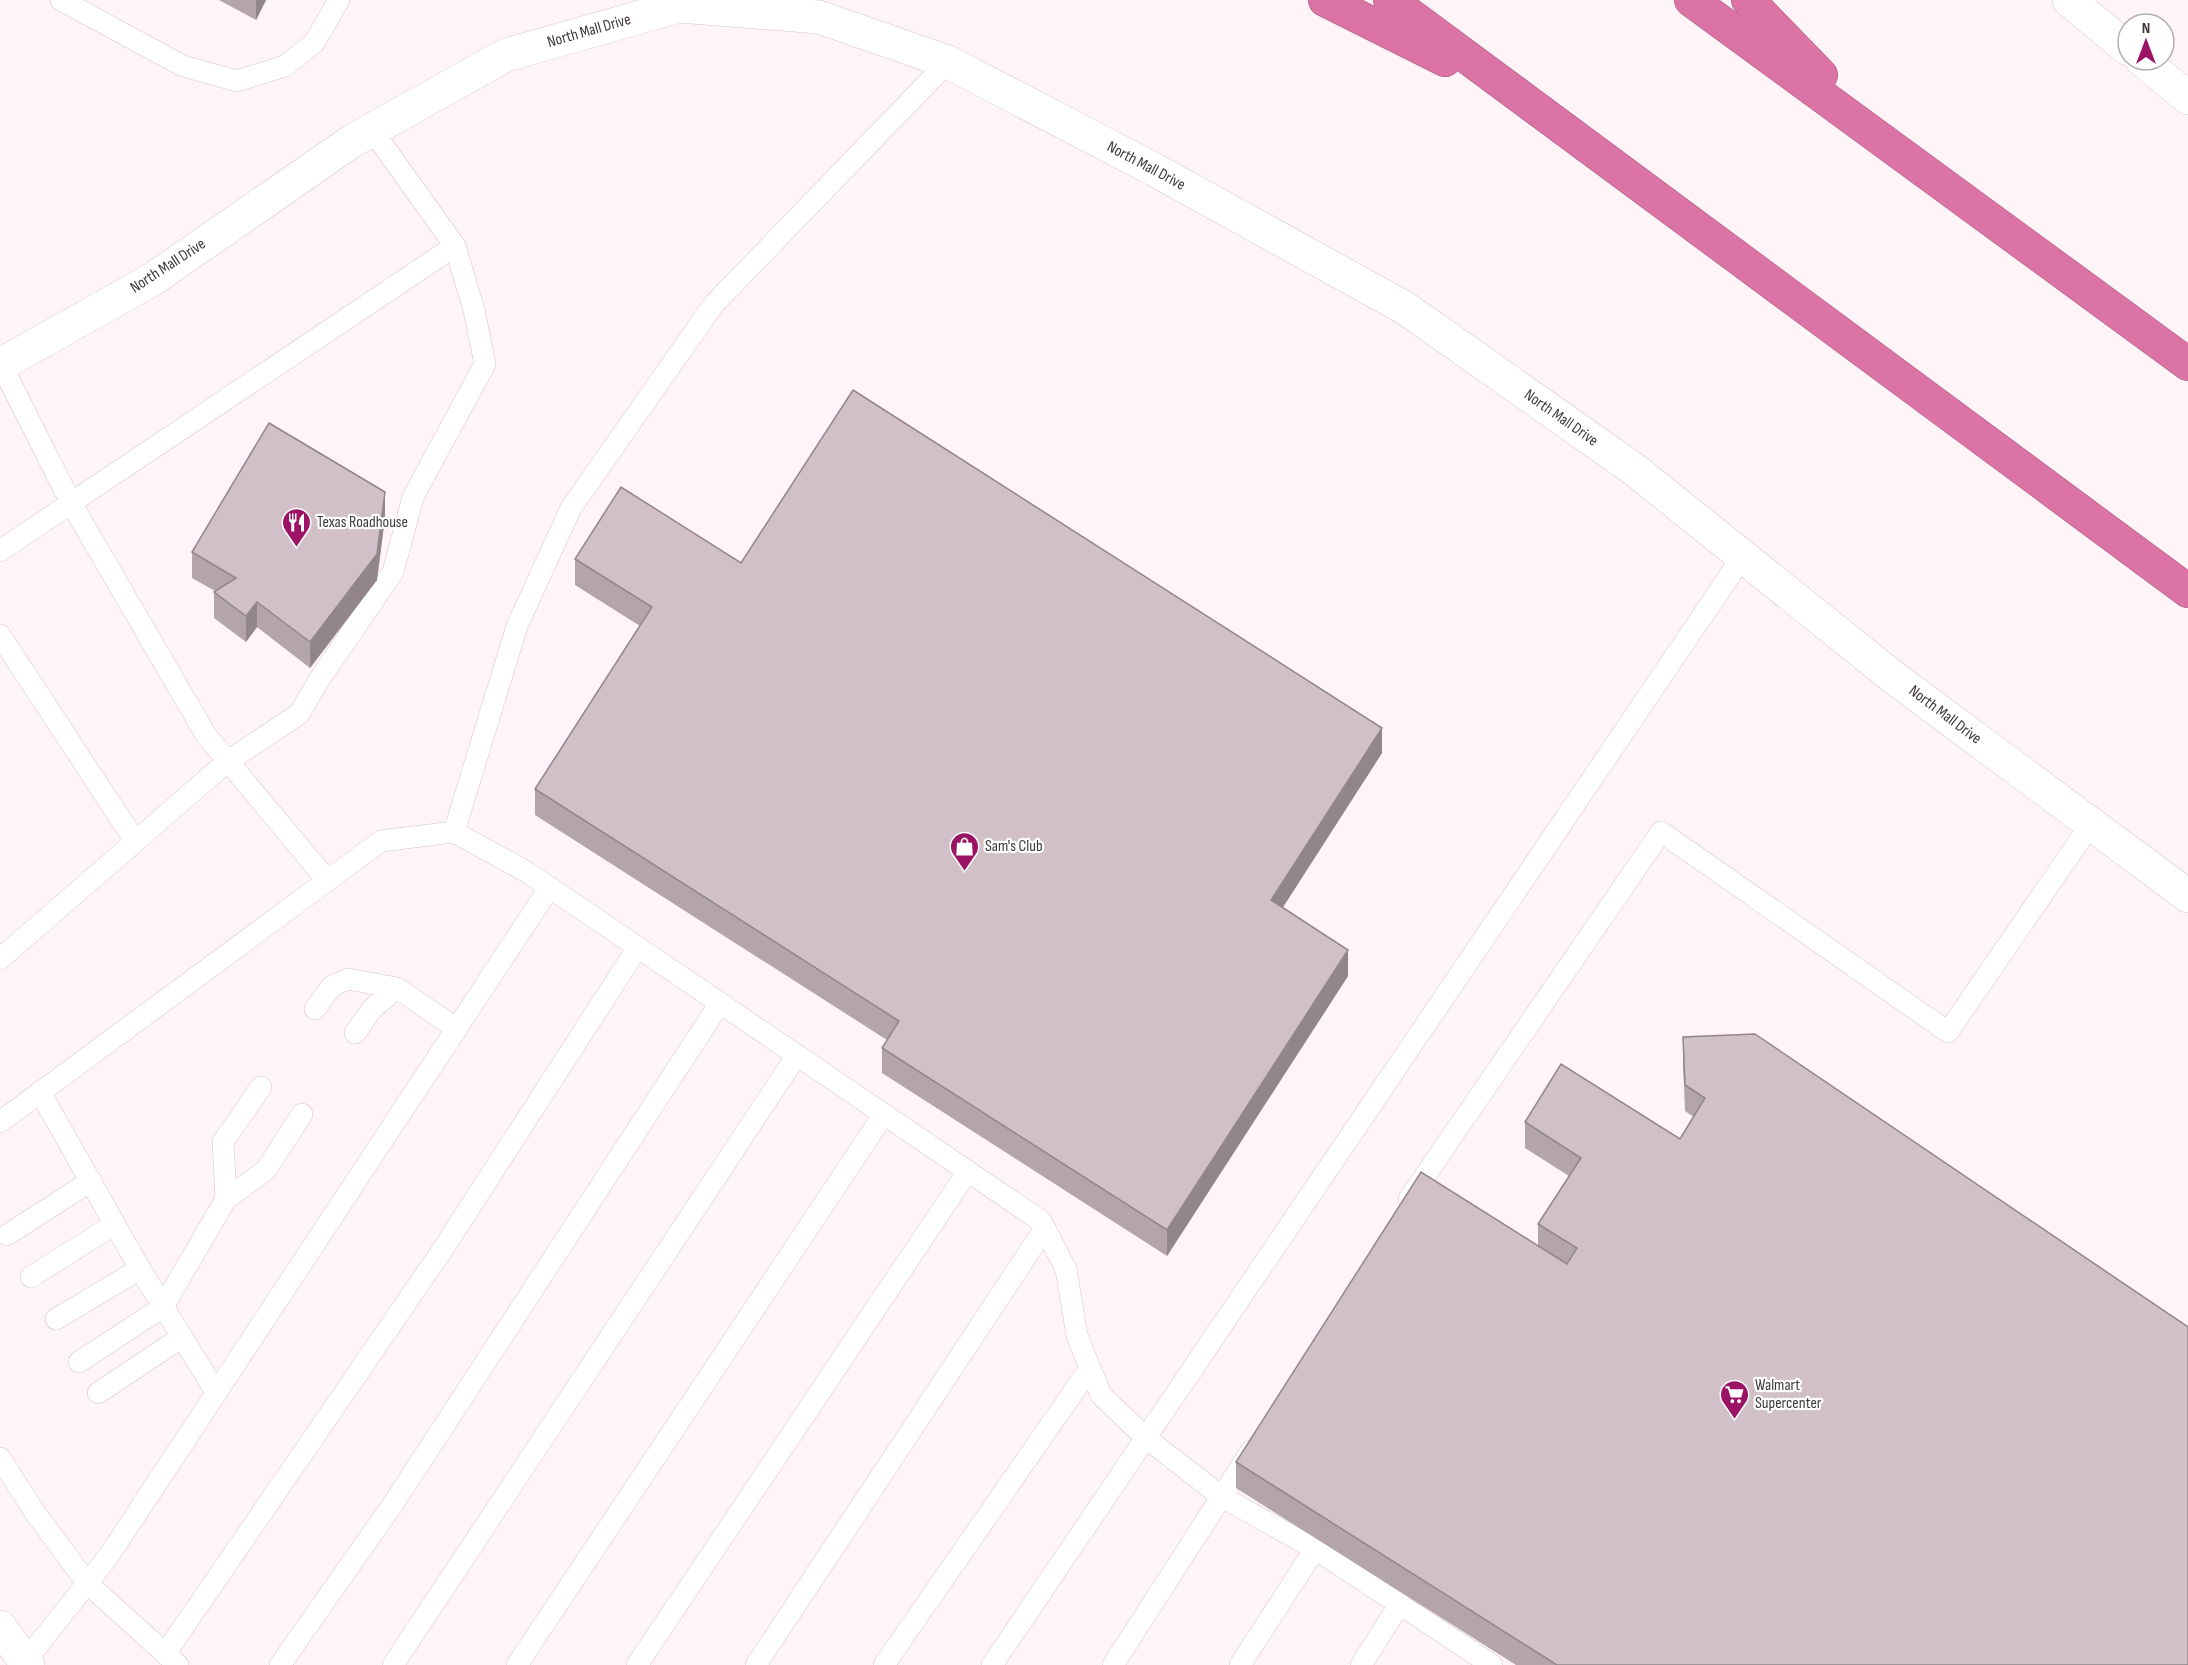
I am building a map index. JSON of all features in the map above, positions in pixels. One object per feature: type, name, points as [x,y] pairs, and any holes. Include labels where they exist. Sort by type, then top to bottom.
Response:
[{"type":"highway","points":[[1325,0],[1525,100]]},
{"type":"highway","points":[[1390,0],[2188,591]]},
{"type":"highway","points":[[1691,0],[2188,364]]},
{"type":"highway","points":[[1748,0],[1890,145]]},
{"type":"street","points":[[2073,1],[2116,38]]},
{"type":"street","name":"North Mall Drive","points":[[0,365],[153,279],[352,141],[506,55],[679,6],[819,17],[948,62],[1155,170],[1405,308],[1635,470],[1893,677],[2188,896]]},
{"type":"street","points":[[2157,72],[2188,98]]},
{"type":"street","points":[[0,1627],[25,1663]]},
{"type":"lane","points":[[61,0],[183,66],[237,81],[285,66],[314,43],[339,0]]},
{"type":"lane","points":[[454,832],[517,626],[571,508],[714,304],[948,62]]},
{"type":"lane","points":[[0,959],[228,760],[298,714],[393,572],[413,497],[485,364],[474,310],[455,246],[372,130]]},
{"type":"lane","points":[[0,551],[455,246]]},
{"type":"lane","points":[[0,365],[70,503],[206,735],[327,880]]},
{"type":"lane","points":[[992,1665],[1743,556]]},
{"type":"lane","points":[[0,635],[135,841]]},
{"type":"lane","points":[[1400,1213],[1660,832],[1948,1032],[2091,824]]},
{"type":"lane","points":[[1,1119],[381,840],[454,832],[550,887],[1041,1221],[1066,1269],[1077,1336],[1101,1395],[1146,1438],[1222,1497],[1315,1549],[1485,1663]]},
{"type":"lane","points":[[25,1663],[108,1557],[550,887]]},
{"type":"lane","points":[[4,1454],[36,1514],[87,1583],[172,1659],[441,1252],[638,947]]},
{"type":"lane","points":[[315,1010],[332,986],[348,979],[397,988],[457,1029]]},
{"type":"lane","points":[[355,1033],[374,1008],[397,988]]},
{"type":"lane","points":[[280,1665],[391,1507],[720,1003]]},
{"type":"lane","points":[[393,1665],[797,1055]]},
{"type":"lane","points":[[226,1199],[223,1142],[261,1087]]},
{"type":"lane","points":[[40,1092],[140,1269],[216,1392]]},
{"type":"lane","points":[[79,1362],[163,1307],[226,1199],[266,1170],[302,1114]]},
{"type":"lane","points":[[517,1665],[884,1114]]},
{"type":"lane","points":[[637,1665],[968,1171]]},
{"type":"lane","points":[[7,1235],[90,1181]]},
{"type":"lane","points":[[31,1277],[116,1224]]},
{"type":"lane","points":[[756,1665],[1045,1228]]},
{"type":"lane","points":[[56,1319],[140,1269]]},
{"type":"lane","points":[[98,1393],[182,1337]]},
{"type":"lane","points":[[884,1665],[1090,1368]]},
{"type":"lane","points":[[1113,1665],[1260,1436]]},
{"type":"lane","points":[[1240,1665],[1315,1549]]},
{"type":"lane","points":[[1361,1665],[1400,1605]]},
{"type":"building","name":"Sam's Club","points":[[853,390],[1382,728],[1271,900],[1348,950],[1167,1230],[882,1048],[899,1021],[535,789],[652,607],[575,559],[621,487],[741,563]]},
{"type":"building","name":"Texas Roadhouse","points":[[269,423],[385,492],[377,554],[310,642],[257,602],[246,616],[214,592],[236,578],[192,552]]},
{"type":"building","name":"Walmart Supercenter","points":[[1755,1034],[2188,1327],[2188,1665],[1557,1665],[1236,1462],[1421,1172],[1567,1264],[1577,1248],[1538,1224],[1581,1158],[1525,1122],[1561,1064],[1680,1139],[1705,1098],[1685,1085],[1683,1037]]},
{"type":"place","name":"Texas Roadhouse","points":[[296,548]]},
{"type":"place","name":"Sam's Club","points":[[964,872]]},
{"type":"place","name":"Walmart Supercenter","points":[[1734,1420]]}]
